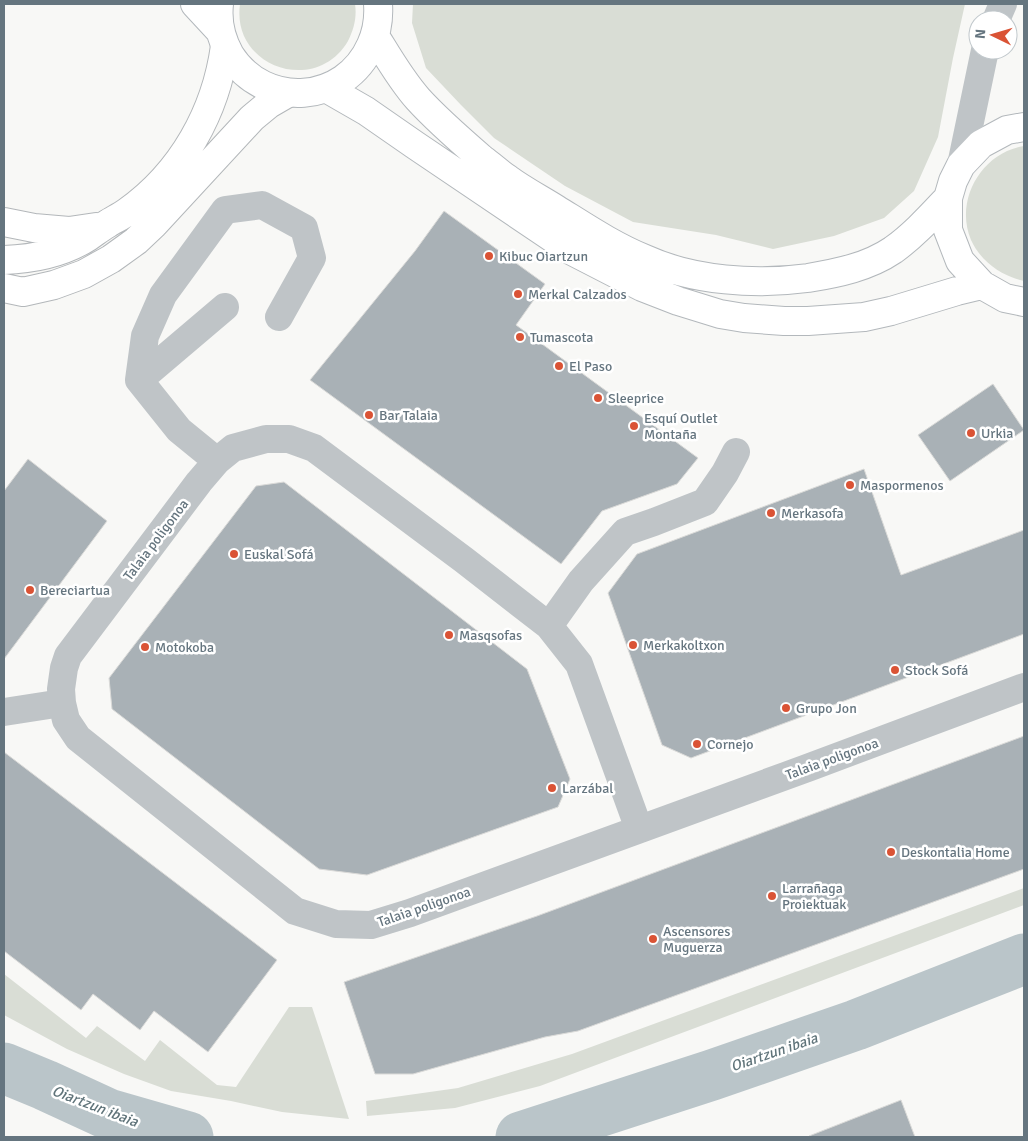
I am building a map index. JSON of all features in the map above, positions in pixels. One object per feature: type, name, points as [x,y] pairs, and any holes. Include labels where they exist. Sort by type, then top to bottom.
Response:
[{"type":"main road","points":[[195,4],[222,38],[236,63],[250,78],[268,88],[288,93],[307,93],[326,88],[342,80],[357,68],[368,53],[375,36],[378,23],[378,4]]},
{"type":"main road","points":[[4,260],[39,256],[67,248],[87,238],[146,197],[165,179],[197,134],[217,86],[222,66],[219,4]]},
{"type":"main road","points":[[375,36],[417,98],[450,132],[507,179],[607,240],[646,260],[673,269],[732,280],[763,281],[794,280],[849,270],[871,262],[893,250],[912,235],[948,198]]},
{"type":"main road","points":[[326,88],[366,111],[572,251],[642,287],[720,314],[784,321],[864,318],[957,291],[1004,295]]},
{"type":"main road","points":[[9,292],[54,285],[84,274],[111,259],[154,224],[252,118],[268,104],[288,93]]},
{"type":"main road","points":[[1004,295],[960,261],[948,230],[948,198],[953,181],[961,165],[981,144],[1007,130],[1024,127]]},
{"type":"main road","points":[[4,222],[34,228],[69,230],[105,226]]},
{"type":"street","points":[[961,165],[983,60]]},
{"type":"street","points":[[217,461],[179,430],[139,380],[145,336],[162,296],[225,210],[262,205],[304,228],[312,258],[280,317]]},
{"type":"street","points":[[1004,295],[1024,316]]},
{"type":"street","points":[[139,380],[225,307]]},
{"type":"street","name":"Talaia poligonoa","points":[[639,830],[579,664],[549,626],[314,448],[289,439],[266,439],[233,448],[217,461],[199,482],[68,656],[64,668],[61,689],[62,703],[66,720],[78,738],[295,911],[336,924],[370,925],[410,913],[639,830],[1024,687]]},
{"type":"street","points":[[549,626],[581,581],[625,532],[705,502],[725,473],[736,452]]},
{"type":"street","points":[[4,712],[62,703]]},
{"type":"shaded area","points":[[240,4],[355,4],[356,9],[348,41],[334,58],[316,67],[297,70],[279,67],[262,58],[249,44],[241,26]]},
{"type":"shaded area","points":[[413,4],[965,4],[938,137],[914,191],[884,218],[834,236],[773,249],[716,235],[633,222],[565,186],[494,138],[426,68],[412,23]]},
{"type":"shaded area","points":[[1024,146],[1024,281],[1000,272],[980,255],[971,240],[967,225],[966,209],[969,194],[975,180],[984,168],[1009,150]]},
{"type":"shaded area","points":[[1024,888],[1024,905],[540,1086],[455,1108],[367,1116],[366,1101],[458,1088],[572,1054]]},
{"type":"shaded area","points":[[4,974],[86,1038],[97,1026],[145,1061],[160,1040],[217,1085],[236,1087],[289,1007],[312,1007],[349,1119],[282,1112],[171,1091],[124,1074],[67,1049],[4,1015]]},
{"type":"building","points":[[444,211],[545,284],[516,325],[698,458],[677,484],[602,511],[561,564],[310,380],[415,251]]},
{"type":"building","name":"Urkia","points":[[993,384],[1024,430],[950,481],[918,435]]},
{"type":"building","name":"Bereciartua","points":[[28,459],[107,521],[4,659],[4,491]]},
{"type":"building","points":[[864,469],[901,575],[1024,530],[1024,634],[691,758],[662,745],[608,593],[637,554]]},
{"type":"building","points":[[284,482],[527,669],[570,779],[558,807],[367,875],[319,869],[112,709],[109,678],[256,486]]},
{"type":"building","points":[[1024,736],[1024,869],[578,1031],[545,1037],[413,1074],[375,1074],[344,982],[537,916]]},
{"type":"building","points":[[4,752],[277,960],[208,1052],[154,1011],[140,1030],[93,994],[81,1010],[4,951]]},
{"type":"building","points":[[901,1100],[915,1137],[809,1137],[809,1136]]},
{"type":"waterway","name":"Oiartzun ibaia","points":[[521,1137],[712,1075],[856,1025],[1024,959]]},
{"type":"waterway","name":"Oiartzun ibaia","points":[[4,1068],[108,1114],[188,1137]]},
{"type":"place","name":"Kibuc Oiartzun","points":[[489,256]]},
{"type":"place","name":"Merkal Calzados","points":[[518,294]]},
{"type":"place","name":"Tumascota","points":[[520,337]]},
{"type":"place","name":"El Paso","points":[[559,366]]},
{"type":"place","name":"Sleeprice","points":[[598,398]]},
{"type":"place","name":"Bar Talaia","points":[[369,415]]},
{"type":"place","name":"Esquí Outlet Montaña","points":[[634,426]]},
{"type":"place","name":"Urkia","points":[[971,433]]},
{"type":"place","name":"Maspormenos","points":[[850,485]]},
{"type":"place","name":"Merkasofa","points":[[771,513]]},
{"type":"place","name":"Euskal Sofá","points":[[234,554]]},
{"type":"place","name":"Bereciartua","points":[[30,590]]},
{"type":"place","name":"Masqsofas","points":[[449,635]]},
{"type":"place","name":"Merkakoltxon","points":[[633,645]]},
{"type":"place","name":"Motokoba","points":[[145,647]]},
{"type":"place","name":"Stock Sofá","points":[[895,670]]},
{"type":"place","name":"Grupo Jon","points":[[786,708]]},
{"type":"place","name":"Cornejo","points":[[697,744]]},
{"type":"place","name":"Larzábal","points":[[552,788]]},
{"type":"place","name":"Deskontalia Home","points":[[891,852]]},
{"type":"place","name":"Larrañaga Proiektuak","points":[[772,896]]},
{"type":"place","name":"Ascensores Muguerza","points":[[653,939]]}]
